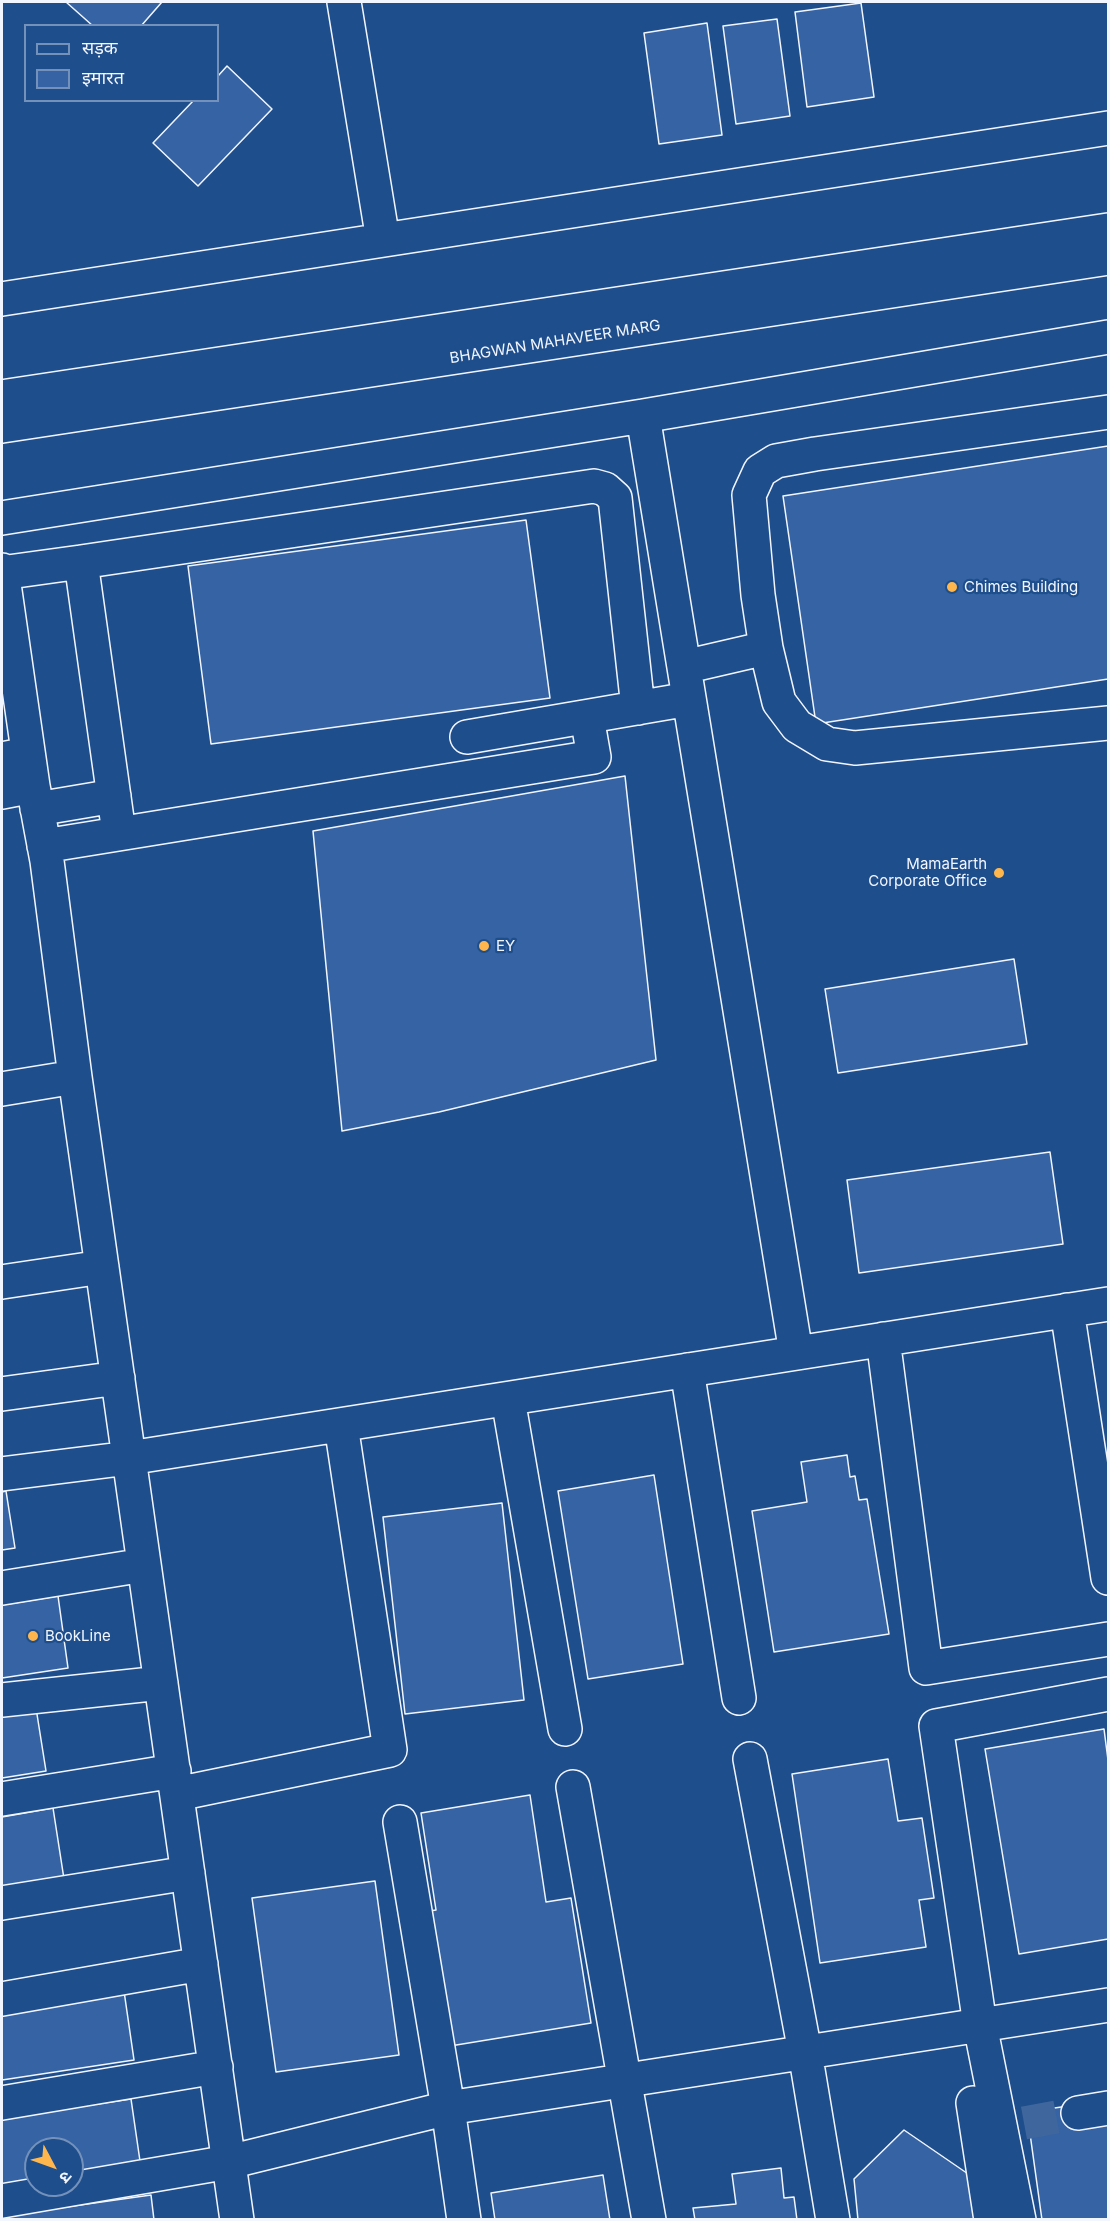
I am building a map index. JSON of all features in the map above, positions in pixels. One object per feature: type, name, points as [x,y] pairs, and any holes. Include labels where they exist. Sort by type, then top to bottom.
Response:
[{"type":"street","points":[[344,2],[383,240]]},
{"type":"street","points":[[2,299],[1108,128]]},
{"type":"street","name":"BHAGWAN MAHAVEER MARG","points":[[2,398],[1108,230]]},
{"type":"street","name":"BHAGWAN MAHAVEER MARG","points":[[2,426],[1108,258]]},
{"type":"street","points":[[2,518],[643,416],[1108,337]]},
{"type":"street","points":[[1108,412],[776,461],[760,471],[749,495],[758,595],[766,648],[779,702],[797,726],[827,744],[855,748],[1108,723]]},
{"type":"street","points":[[643,416],[796,1353]]},
{"type":"street","points":[[237,2220],[44,846],[24,796],[15,756],[2,571],[81,562],[594,486],[605,489],[615,498],[638,708]]},
{"type":"street","points":[[81,562],[119,833]]},
{"type":"street","points":[[684,668],[766,648]]},
{"type":"street","points":[[467,737],[689,699]]},
{"type":"street","points":[[44,846],[594,758],[587,717]]},
{"type":"street","points":[[24,796],[114,796]]},
{"type":"street","points":[[2,1089],[75,1077]]},
{"type":"street","points":[[2,1282],[102,1267]]},
{"type":"street","points":[[2,1474],[129,1458],[1108,1304]]},
{"type":"street","points":[[1067,1310],[1108,1578]]},
{"type":"street","points":[[883,1339],[926,1668],[1108,1639]]},
{"type":"street","points":[[687,1370],[740,1698]]},
{"type":"street","points":[[2,1394],[118,1378]]},
{"type":"street","points":[[508,1399],[565,1729]]},
{"type":"street","points":[[2,1799],[175,1782],[390,1750],[340,1425]]},
{"type":"street","points":[[2,1588],[144,1565]]},
{"type":"street","points":[[2,1700],[161,1683]]},
{"type":"street","points":[[991,2220],[936,1726],[1108,1694]]},
{"type":"street","points":[[750,1759],[805,2052],[833,2220]]},
{"type":"street","points":[[573,1787],[649,2220]]},
{"type":"street","points":[[400,1822],[448,2108],[464,2220]]},
{"type":"street","points":[[2,1903],[188,1873]]},
{"type":"street","points":[[2,1999],[201,1964]]},
{"type":"street","points":[[2,2201],[229,2162],[448,2108],[1108,2005]]},
{"type":"street","points":[[971,2026],[1012,2125],[1019,2220]]},
{"type":"street","points":[[2,2103],[216,2067]]},
{"type":"building","points":[[66,2],[162,2],[143,24],[91,24]]},
{"type":"building","points":[[861,3],[874,97],[807,107],[795,12]]},
{"type":"building","points":[[777,19],[790,116],[736,124],[723,26]]},
{"type":"building","points":[[707,23],[722,135],[659,144],[644,33]]},
{"type":"building","points":[[227,66],[272,109],[198,186],[153,143],[192,102],[219,102],[219,75]]},
{"type":"building","name":"Chimes Building","points":[[1108,446],[1108,679],[816,724],[783,496]]},
{"type":"building","points":[[526,520],[550,698],[211,744],[188,566]]},
{"type":"building","name":"EY","points":[[625,776],[656,1060],[439,1112],[342,1131],[313,831]]},
{"type":"building","points":[[1014,959],[1027,1044],[838,1073],[825,989]]},
{"type":"building","points":[[1050,1152],[1063,1244],[859,1273],[847,1180]]},
{"type":"building","points":[[847,1455],[850,1477],[855,1476],[859,1500],[867,1499],[889,1634],[774,1652],[752,1511],[807,1502],[801,1462]]},
{"type":"building","points":[[654,1475],[683,1664],[588,1679],[558,1491]]},
{"type":"building","points":[[6,1491],[15,1548],[2,1550],[2,1492]]},
{"type":"building","points":[[502,1503],[524,1700],[405,1714],[383,1517]]},
{"type":"building","name":"BookLine","points":[[58,1596],[68,1668],[2,1678],[2,1605]]},
{"type":"building","points":[[36,1708],[46,1771],[2,1778],[2,1714]]},
{"type":"building","points":[[1104,1729],[1108,1760],[1108,1939],[1019,1954],[985,1749]]},
{"type":"building","points":[[888,1759],[898,1821],[922,1818],[934,1898],[919,1900],[926,1947],[820,1963],[792,1774]]},
{"type":"building","points":[[530,1795],[546,1902],[571,1898],[591,2023],[444,2047],[423,1912],[436,1910],[421,1813]]},
{"type":"building","points":[[53,1808],[64,1879],[2,1890],[2,1817]]},
{"type":"building","points":[[375,1881],[399,2055],[276,2072],[252,1898]]},
{"type":"building","points":[[124,1991],[134,2060],[2,2080],[2,2010]]},
{"type":"building","points":[[131,2099],[141,2168],[84,2176],[84,2137],[24,2137],[24,2185],[2,2188],[2,2118]]},
{"type":"building","points":[[1075,2105],[1108,2119],[1108,2220],[1042,2220],[1027,2112]]},
{"type":"building","points":[[904,2130],[974,2178],[983,2220],[858,2220],[854,2179]]},
{"type":"building","points":[[781,2168],[784,2198],[794,2197],[797,2220],[695,2220],[693,2208],[736,2204],[732,2174]]},
{"type":"building","points":[[603,2175],[610,2220],[495,2220],[491,2193]]},
{"type":"building","points":[[151,2195],[154,2220],[2,2220],[2,2216]]},
{"type":"tunnel","points":[[1024,2123],[1078,2113]]},
{"type":"place","name":"Chimes Building","points":[[952,587]]},
{"type":"place","name":"MamaEarth Corporate Office","points":[[999,873]]},
{"type":"place","name":"EY","points":[[484,946]]},
{"type":"place","name":"BookLine","points":[[33,1636]]}]
